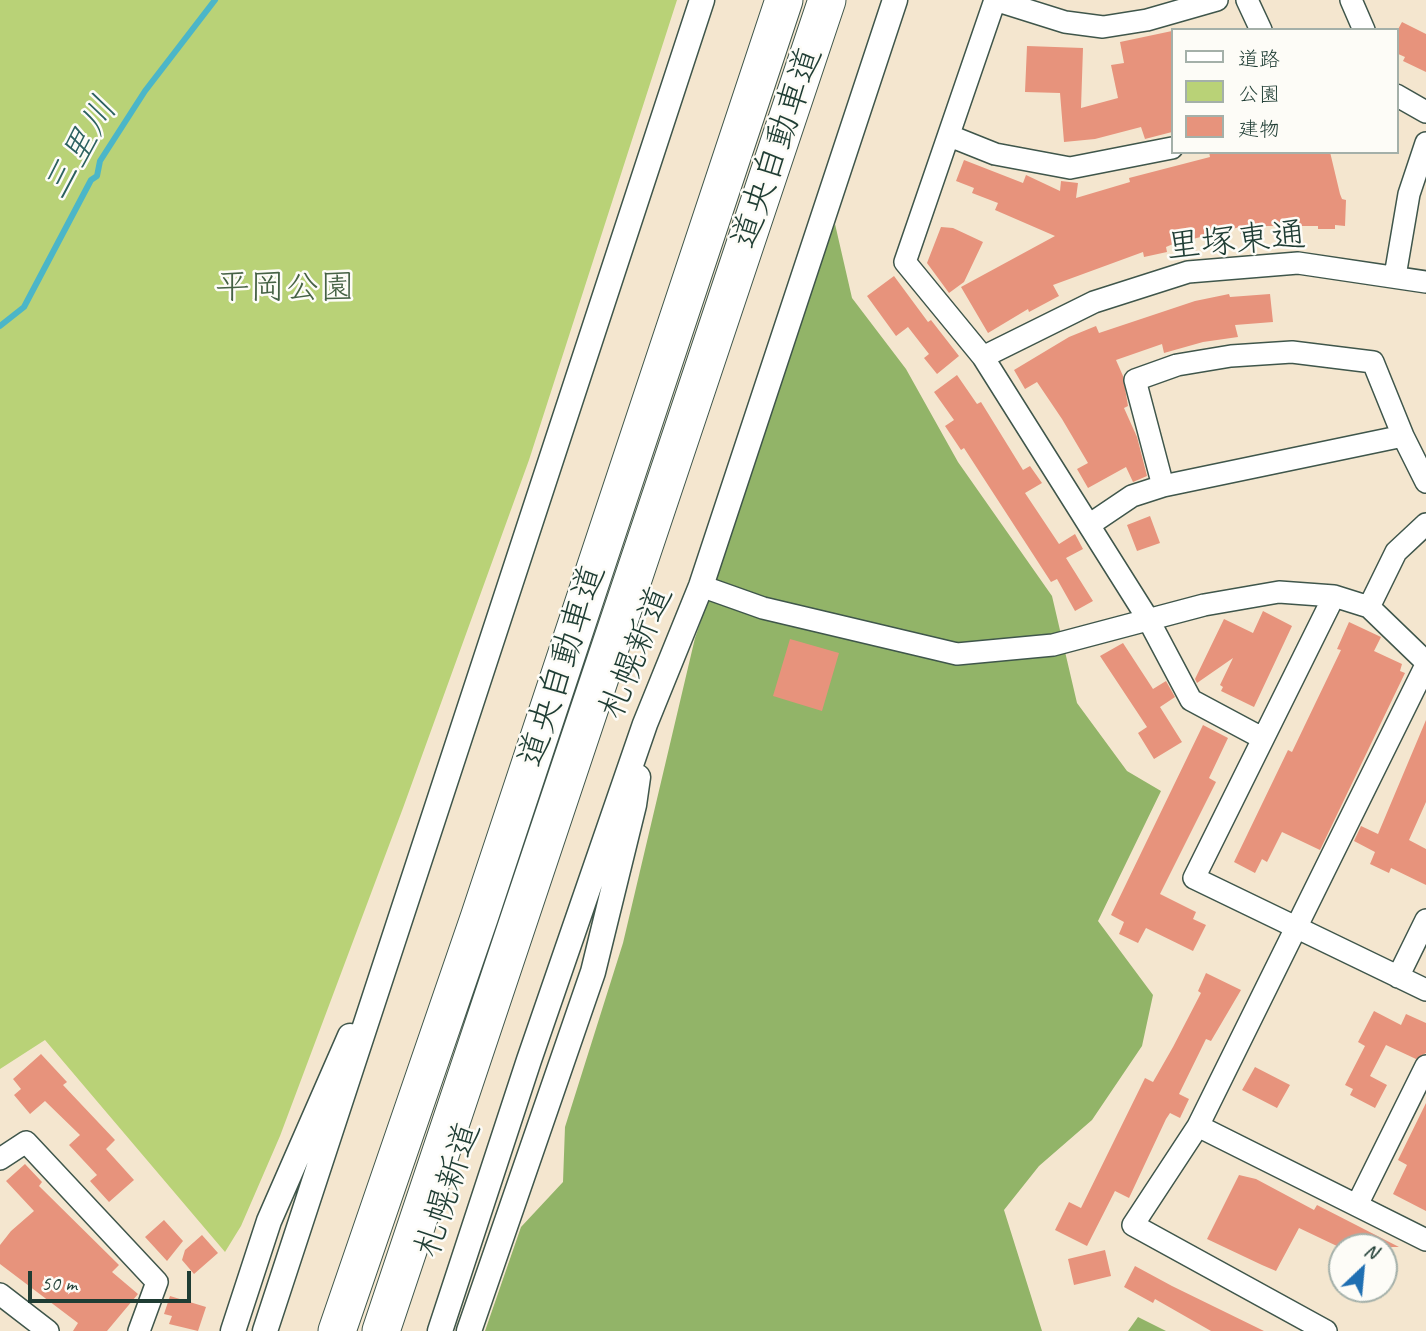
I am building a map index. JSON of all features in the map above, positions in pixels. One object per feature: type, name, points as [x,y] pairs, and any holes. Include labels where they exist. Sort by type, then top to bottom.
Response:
[{"type":"highway","name":"道央自動車道","points":[[337,1331],[479,918],[784,0]]},
{"type":"highway","name":"道央自動車道","points":[[381,1331],[827,0]]},
{"type":"street","points":[[265,1331],[394,946],[702,0]]},
{"type":"street","name":"札幌新道","points":[[440,1331],[528,1060],[645,724],[701,586],[895,0]]},
{"type":"street","points":[[1217,0],[1147,20],[1103,27],[1065,22],[995,0],[905,262],[983,358],[1148,618],[1191,700],[1262,738]]},
{"type":"street","points":[[1247,0],[1260,28]]},
{"type":"street","points":[[1351,0],[1363,28]]},
{"type":"street","points":[[1398,96],[1426,111]]},
{"type":"street","points":[[950,136],[995,154],[1070,168],[1170,148]]},
{"type":"street","points":[[1395,276],[1409,194],[1426,143]]},
{"type":"street","name":"里塚東通","points":[[983,358],[1094,302],[1188,272],[1298,263],[1426,282]]},
{"type":"street","points":[[1163,486],[1135,380],[1177,365],[1231,356],[1292,352],[1373,362],[1403,436],[1426,482]]},
{"type":"street","points":[[1089,525],[1132,496],[1163,486],[1403,436]]},
{"type":"street","points":[[1369,607],[1395,552],[1426,524]]},
{"type":"street","points":[[701,586],[763,608],[957,654],[1053,645],[1148,618],[1279,592],[1334,596],[1369,607],[1426,664],[1198,1126],[1133,1225],[1326,1331]]},
{"type":"street","points":[[1334,596],[1194,878],[1426,990]]},
{"type":"street","points":[[469,1331],[593,972],[634,805],[645,724]]},
{"type":"street","points":[[1398,976],[1426,920]]},
{"type":"street","points":[[233,1331],[269,1221],[334,1070],[394,946]]},
{"type":"street","points":[[1357,1205],[1426,1066]]},
{"type":"street","points":[[1198,1126],[1426,1240]]},
{"type":"street","points":[[0,1159],[26,1142],[157,1282],[139,1331]]},
{"type":"street","points":[[0,1294],[48,1331]]},
{"type":"green space","name":"平岡公園","points":[[0,0],[677,0],[529,460],[280,1136],[241,1226],[225,1252],[45,1040],[0,1069]]},
{"type":"green space","points":[[835,224],[852,298],[906,369],[958,462],[1052,596],[1077,703],[1127,771],[1161,791],[1098,921],[1153,995],[1142,1046],[1092,1120],[1039,1166],[1004,1210],[1042,1331],[485,1331],[521,1227],[563,1182],[565,1127],[623,943],[695,638],[728,542],[794,323]]},
{"type":"green space","points":[[1138,1317],[1166,1331],[1128,1331]]},
{"type":"building","points":[[1402,22],[1426,34],[1426,72],[1403,61],[1405,57],[1398,54],[1398,29]]},
{"type":"building","points":[[1170,31],[1170,133],[1145,139],[1141,127],[1095,139],[1064,142],[1060,93],[1025,92],[1027,46],[1083,48],[1081,108],[1118,98],[1111,65],[1124,63],[1120,42]]},
{"type":"building","points":[[1209,154],[1330,154],[1340,194],[1342,199],[1346,200],[1345,226],[1318,229],[1318,226],[1258,226],[1258,233],[1240,234],[1240,227],[1173,244],[1166,247],[1167,252],[1144,257],[1143,252],[1053,285],[1059,296],[1029,312],[1028,309],[988,333],[961,287],[1055,236],[995,210],[998,203],[972,193],[974,188],[956,181],[964,160],[1023,183],[1026,175],[1060,191],[1061,181],[1078,183],[1076,198],[1130,182],[1129,178],[1210,157]]},
{"type":"building","points":[[941,227],[953,228],[983,242],[964,282],[949,293],[927,263]]},
{"type":"building","points":[[894,276],[928,322],[931,320],[959,356],[937,374],[924,358],[929,354],[908,327],[896,336],[867,296]]},
{"type":"building","points":[[1229,294],[1230,297],[1270,294],[1273,322],[1235,325],[1238,337],[1203,342],[1164,353],[1162,344],[1116,360],[1123,376],[1128,406],[1124,408],[1137,437],[1147,476],[1133,482],[1126,467],[1088,488],[1077,469],[1088,463],[1062,419],[1037,382],[1025,389],[1014,370],[1069,337],[1096,326],[1099,333],[1195,301]]},
{"type":"building","points":[[957,375],[977,404],[981,402],[1023,470],[1030,466],[1042,483],[1025,493],[1059,544],[1075,534],[1083,549],[1066,558],[1093,601],[1075,611],[1057,579],[1051,582],[964,448],[961,450],[945,426],[954,420],[934,392]]},
{"type":"building","points":[[1150,516],[1160,543],[1137,551],[1127,525]]},
{"type":"building","points":[[1263,611],[1292,626],[1254,707],[1221,691],[1223,687],[1220,685],[1233,658],[1197,683],[1195,679],[1224,619],[1253,633]]},
{"type":"building","points":[[1349,622],[1381,637],[1374,651],[1402,664],[1400,671],[1405,673],[1320,850],[1282,832],[1267,862],[1262,859],[1255,873],[1234,862],[1288,750],[1292,752],[1341,650],[1337,649]]},
{"type":"building","points":[[790,639],[839,653],[822,711],[773,696]]},
{"type":"building","points":[[1123,643],[1153,689],[1166,681],[1175,697],[1160,707],[1182,742],[1154,759],[1138,733],[1147,727],[1100,656]]},
{"type":"building","points":[[1426,720],[1426,802],[1409,840],[1426,849],[1426,885],[1391,868],[1389,873],[1370,864],[1375,852],[1354,841],[1361,826],[1378,834]]},
{"type":"building","points":[[1203,725],[1228,738],[1209,778],[1216,782],[1160,894],[1196,912],[1193,919],[1206,925],[1193,951],[1146,928],[1138,943],[1119,934],[1124,922],[1111,915]]},
{"type":"building","points":[[1206,973],[1241,990],[1211,1041],[1206,1039],[1179,1094],[1189,1099],[1180,1118],[1170,1113],[1129,1198],[1115,1191],[1087,1246],[1055,1230],[1069,1202],[1081,1208],[1145,1078],[1153,1082],[1173,1047],[1201,993],[1198,991]]},
{"type":"building","points":[[1374,1011],[1401,1025],[1406,1014],[1426,1023],[1426,1053],[1416,1059],[1386,1045],[1370,1076],[1387,1085],[1375,1108],[1350,1095],[1353,1089],[1345,1085],[1365,1046],[1358,1042]]},
{"type":"building","points":[[41,1054],[67,1082],[63,1085],[115,1140],[106,1149],[134,1180],[109,1202],[90,1181],[97,1175],[69,1145],[80,1135],[45,1101],[30,1114],[14,1095],[21,1089],[13,1079]]},
{"type":"building","points":[[1255,1067],[1290,1085],[1277,1108],[1242,1090]]},
{"type":"building","points":[[1426,1103],[1426,1211],[1393,1194],[1407,1165],[1398,1160]]},
{"type":"building","points":[[25,1164],[42,1182],[39,1186],[119,1265],[112,1272],[138,1294],[107,1331],[73,1331],[78,1323],[0,1264],[0,1245],[11,1231],[34,1211],[6,1181]]},
{"type":"building","points":[[1239,1175],[1256,1179],[1314,1210],[1317,1205],[1372,1233],[1328,1233],[1328,1242],[1299,1228],[1276,1271],[1207,1239]]},
{"type":"building","points":[[164,1220],[183,1241],[167,1261],[145,1237]]},
{"type":"building","points":[[202,1235],[218,1253],[194,1274],[182,1260],[185,1250]]},
{"type":"building","points":[[1105,1250],[1111,1276],[1074,1285],[1068,1259]]},
{"type":"building","points":[[1135,1266],[1264,1331],[1211,1331],[1155,1299],[1153,1303],[1124,1287]]},
{"type":"building","points":[[170,1296],[206,1307],[198,1331],[169,1324],[172,1316],[164,1314]]},
{"type":"waterway","name":"三里川","points":[[0,326],[24,307],[91,180],[97,176],[100,161],[145,91],[215,0]]}]
